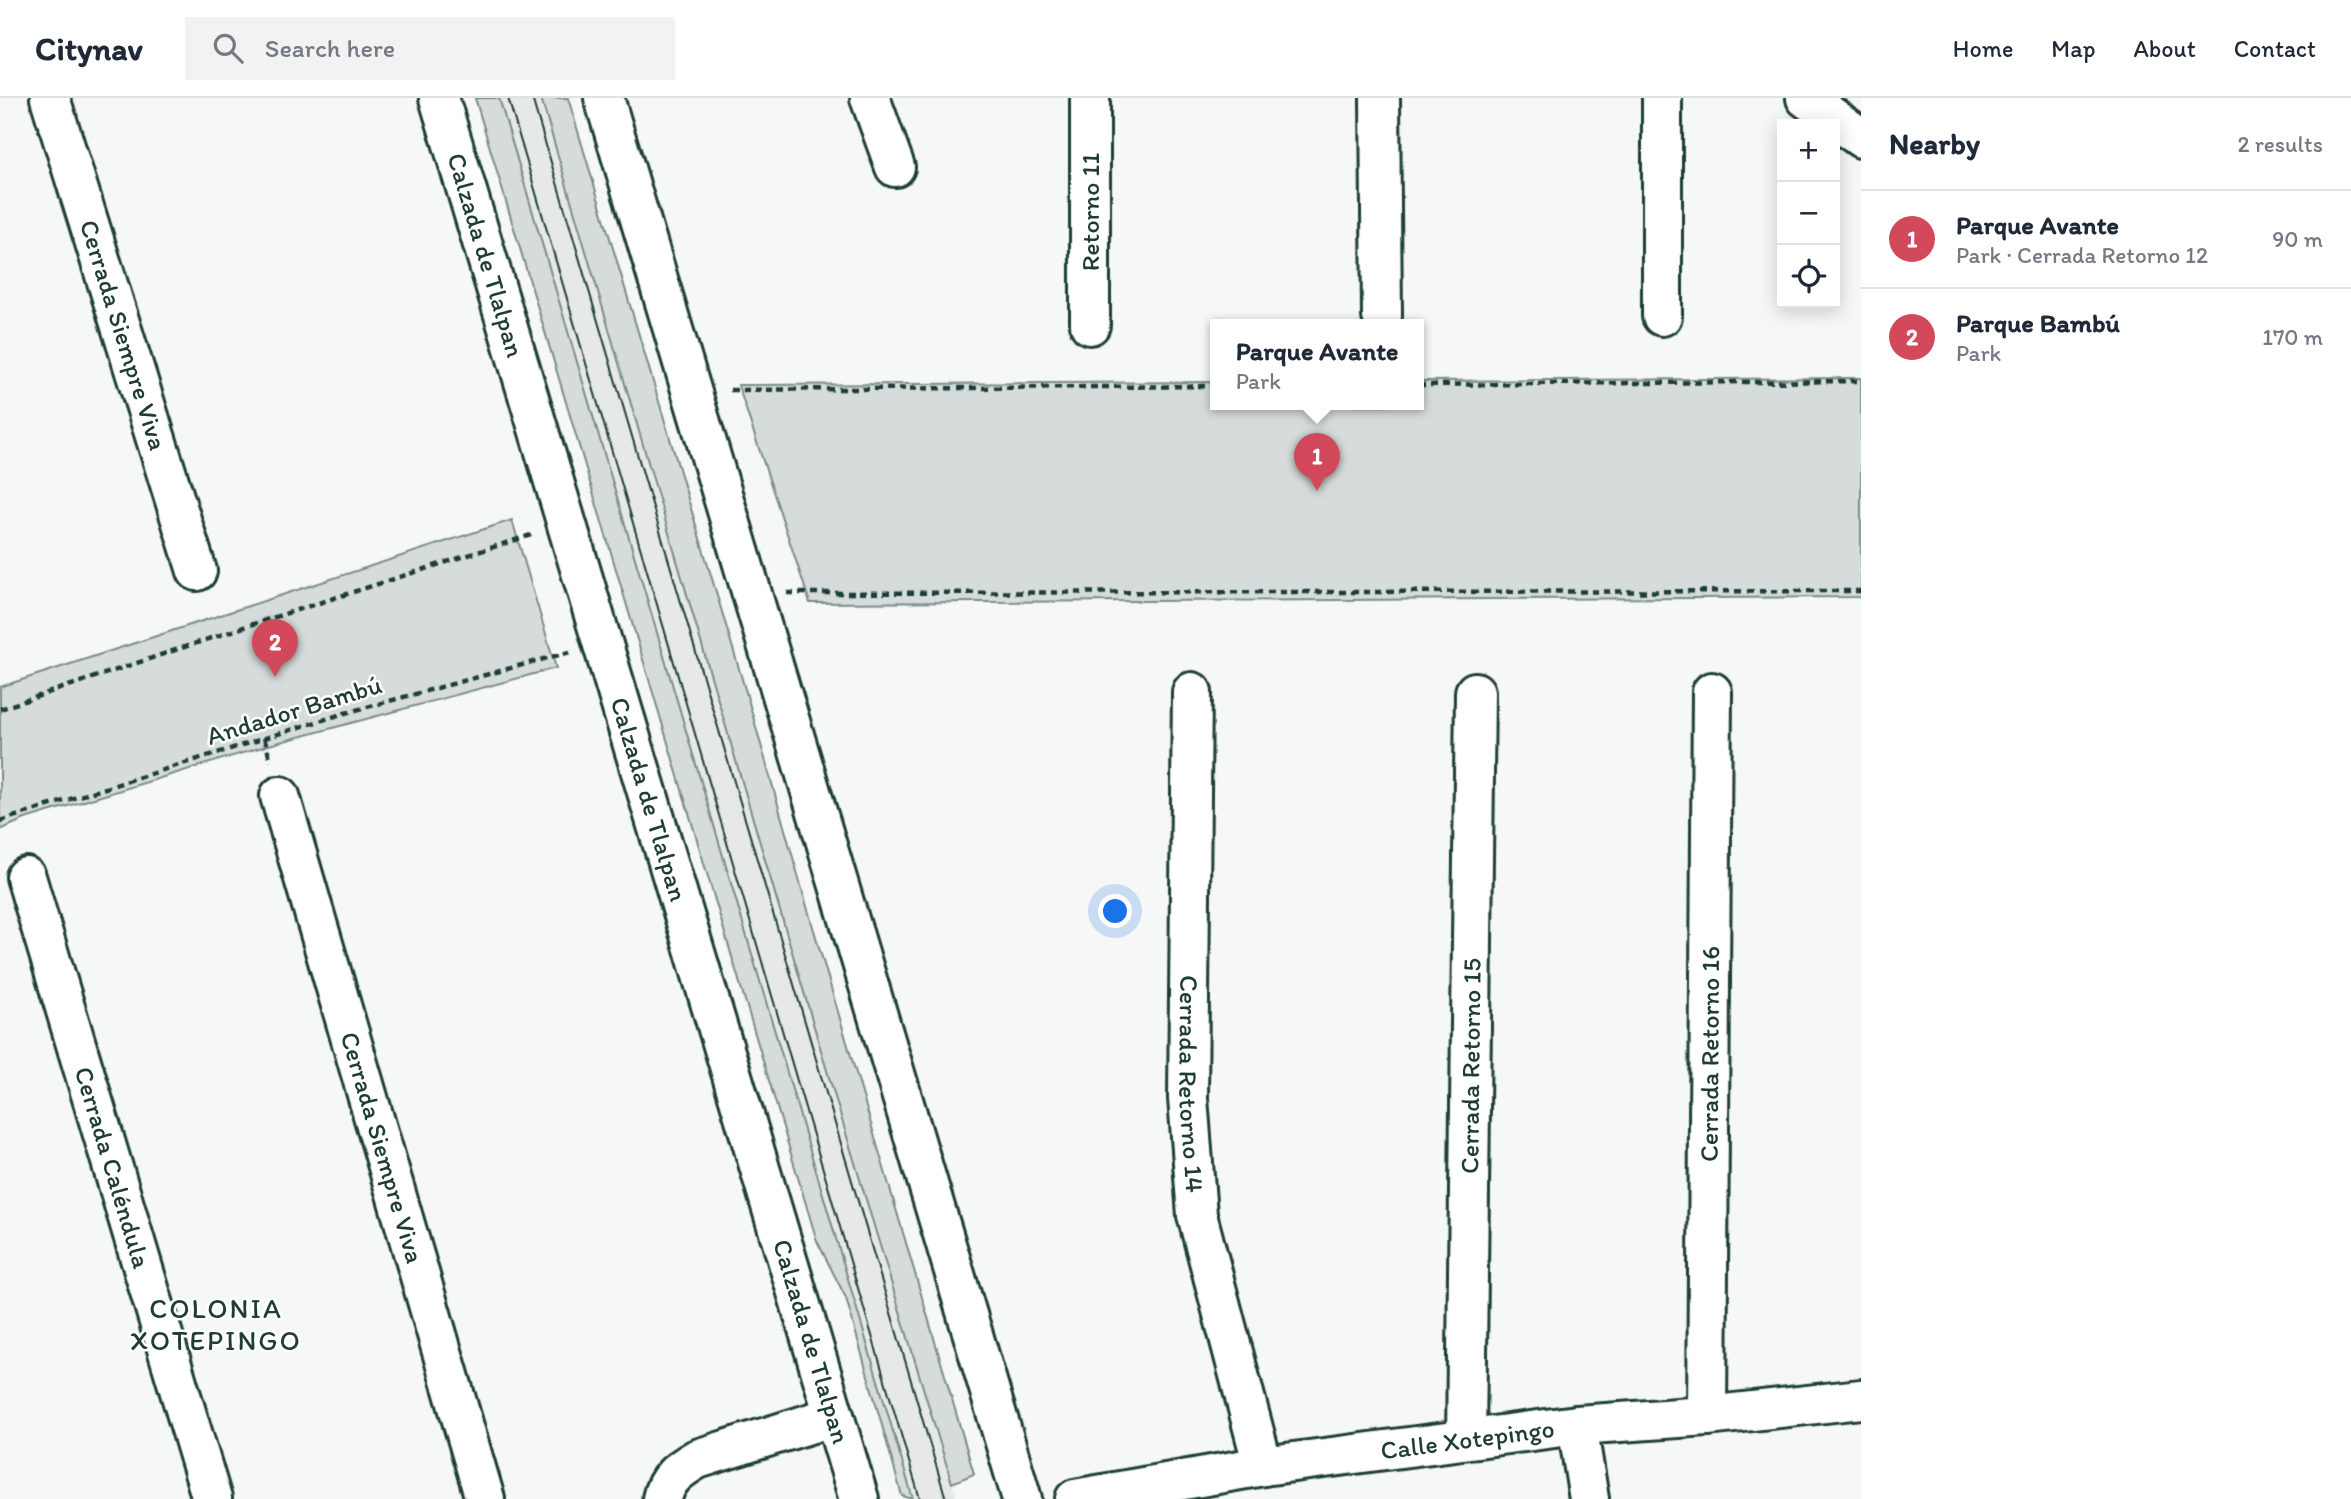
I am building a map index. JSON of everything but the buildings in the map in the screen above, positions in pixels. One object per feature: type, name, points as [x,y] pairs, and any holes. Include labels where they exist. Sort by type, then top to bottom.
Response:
[{"type":"main road","name":"Cerrada Siempre Viva","points":[[50,98],[197,571]]},
{"type":"main road","name":"Calzada de Tlalpan","points":[[439,98],[859,1499]]},
{"type":"main road","points":[[604,98],[1023,1499]]},
{"type":"main road","points":[[870,98],[895,167]]},
{"type":"main road","name":"Retorno 11","points":[[1090,98],[1090,326]]},
{"type":"main road","points":[[1380,98],[1382,316]]},
{"type":"main road","points":[[1661,98],[1662,316]]},
{"type":"main road","points":[[1806,98],[1861,138]]},
{"type":"main road","name":"Cerrada Retorno 14","points":[[1192,692],[1188,1098],[1198,1215],[1263,1466]]},
{"type":"main road","name":"Cerrada Retorno 15","points":[[1466,1439],[1475,692]]},
{"type":"main road","name":"Cerrada Retorno 16","points":[[1707,1416],[1712,692]]},
{"type":"main road","name":"Cerrada Siempre Viva","points":[[280,796],[485,1499]]},
{"type":"main road","name":"Cerrada Caléndula","points":[[26,877],[212,1499]]},
{"type":"main road","name":"Calle Xotepingo","points":[[1075,1499],[1263,1466],[1466,1439],[1577,1425],[1707,1416],[1861,1399]]},
{"type":"main road","points":[[662,1499],[670,1479],[679,1470],[697,1460],[834,1416]]},
{"type":"main road","points":[[1577,1425],[1589,1499]]},
{"type":"path","points":[[1424,385],[1861,381]]},
{"type":"path","points":[[692,390],[1210,386]]},
{"type":"path","points":[[0,709],[565,524]]},
{"type":"path","points":[[752,593],[1861,591]]},
{"type":"path","name":"Andador Bambú","points":[[0,821],[345,713],[601,643]]},
{"type":"shaded area","points":[[475,98],[499,98],[913,1499],[902,1496],[846,1298],[817,1241]]},
{"type":"shaded area","points":[[499,98],[541,98],[828,1074],[957,1499],[913,1499]]},
{"type":"shaded area","points":[[541,98],[568,98],[748,699],[974,1474],[952,1483],[828,1074]]},
{"type":"shaded area","points":[[1861,378],[1861,597],[810,603],[738,385],[1210,382],[1210,410],[1424,410],[1424,381]]},
{"type":"shaded area","points":[[512,520],[556,668],[269,745],[25,819],[0,830],[0,687]]},
{"type":"tram line","points":[[508,98],[920,1499]]},
{"type":"tram line","points":[[532,98],[946,1499]]},
{"type":"place","name":"Parque Avante","points":[[1317,491]]},
{"type":"place","name":"Parque Bambú","points":[[275,677]]},
{"type":"district","name":"COLONIA XOTEPINGO","points":[[216,1324]]}]
